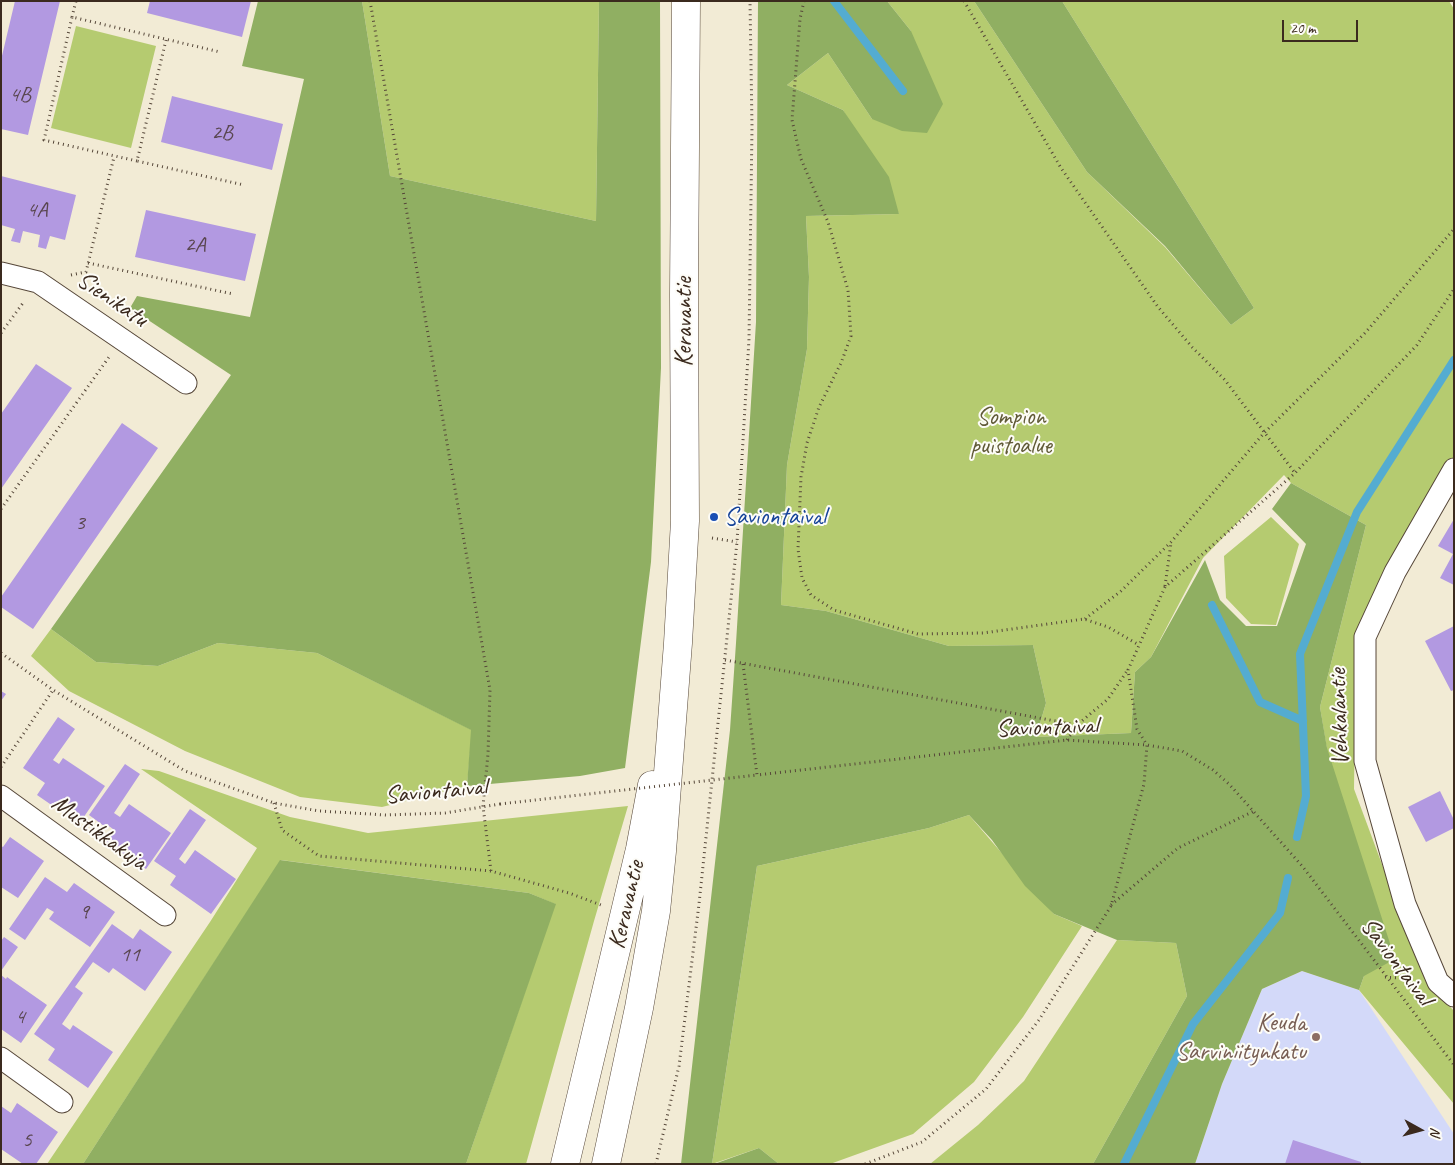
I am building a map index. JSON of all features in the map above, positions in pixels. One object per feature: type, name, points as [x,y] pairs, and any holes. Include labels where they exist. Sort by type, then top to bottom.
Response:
[{"type":"main road","name":"Keravantie","points":[[606,1164],[639,1008],[656,911],[678,643],[685,522],[686,1]]},
{"type":"main road","name":"Keravantie","points":[[565,1164],[640,849],[678,643]]},
{"type":"street","name":"Sienikatu","points":[[1,274],[38,282],[186,383]]},
{"type":"street","name":"Vehkalantie","points":[[1454,469],[1395,572],[1365,637],[1365,761],[1405,904],[1438,982],[1454,996]]},
{"type":"street","name":"Mustikkakuja","points":[[1,796],[165,915]]},
{"type":"street","points":[[1,1058],[62,1102]]},
{"type":"path","points":[[76,1],[44,140],[244,185]]},
{"type":"path","points":[[370,1],[490,690],[488,754],[483,806],[491,871]]},
{"type":"path","points":[[656,1164],[679,1066],[700,894],[737,542],[749,339],[752,127],[750,1]]},
{"type":"path","points":[[804,1],[800,19],[792,120],[801,159],[828,222],[848,290],[851,336],[841,363],[819,407],[807,443],[801,477],[798,549],[802,578],[811,595],[834,610],[918,634],[983,634],[1084,620],[1108,627],[1139,644]]},
{"type":"path","points":[[964,1],[1061,168],[1158,307],[1192,347],[1225,380],[1295,473]]},
{"type":"path","points":[[72,17],[220,52]]},
{"type":"path","points":[[136,161],[166,40]]},
{"type":"path","points":[[1,333],[38,282],[86,272],[114,156]]},
{"type":"path","points":[[1084,620],[1121,592],[1171,542],[1264,433],[1365,333],[1454,229]]},
{"type":"path","points":[[88,264],[233,294]]},
{"type":"path","points":[[1165,587],[1295,473],[1417,345],[1454,289]]},
{"type":"path","points":[[1,509],[121,340]]},
{"type":"path","points":[[712,532],[712,540],[737,542]]},
{"type":"path","points":[[1067,740],[1077,725],[1108,699],[1128,670],[1165,587],[1171,542]]},
{"type":"path","name":"Saviontaival","points":[[1,653],[53,690],[185,771],[274,803],[318,811],[386,815],[446,813],[500,804],[1067,740],[1147,745],[1182,752],[1213,770],[1303,867],[1384,977],[1454,1065]]},
{"type":"path","points":[[725,660],[1077,725]]},
{"type":"path","points":[[743,664],[757,775]]},
{"type":"path","points":[[1111,906],[1144,784],[1147,745],[1137,729],[1128,670]]},
{"type":"path","points":[[1,767],[53,690]]},
{"type":"path","points":[[274,803],[282,830],[318,856],[491,871],[569,893],[604,906]]},
{"type":"path","points":[[865,1164],[922,1142],[986,1089],[1039,1020],[1111,906],[1178,848],[1254,812]]},
{"type":"shaded area","name":"Keuda Sarviniitynkatu","points":[[1302,971],[1359,990],[1454,1134],[1454,1164],[1195,1164],[1222,1084],[1262,989]]},
{"type":"green space","points":[[258,1],[362,1],[390,176],[596,221],[599,1],[660,1],[661,368],[651,562],[625,768],[580,776],[467,786],[471,730],[317,653],[218,643],[158,666],[96,662],[51,629],[231,375],[130,308],[137,296],[250,317],[304,79],[242,66]]},
{"type":"green space","points":[[362,1],[599,1],[596,221],[390,176]]},
{"type":"green space","points":[[758,1],[887,1],[911,31],[943,104],[927,133],[902,131],[872,119],[828,53],[787,85],[843,110],[889,177],[899,214],[806,216],[809,277],[807,349],[787,465],[781,605],[826,611],[949,646],[1033,645],[1046,703],[1036,737],[1131,733],[1135,672],[1151,657],[1205,560],[1220,600],[1246,626],[1277,626],[1306,544],[1272,509],[1291,483],[1366,525],[1320,707],[1327,748],[1395,959],[1364,976],[1359,990],[1302,971],[1262,989],[1222,1084],[1195,1164],[1093,1164],[1187,996],[1176,943],[1117,940],[1054,914],[1025,886],[992,840],[969,815],[929,828],[757,866],[712,1164],[681,1164],[730,730],[736,643],[756,322]]},
{"type":"green space","name":"Sompion puistoalue","points":[[887,1],[974,1],[1087,172],[1165,247],[1231,325],[1254,308],[1062,1],[1449,1],[1454,9],[1454,458],[1356,636],[1354,789],[1425,980],[1454,1011],[1454,1104],[1359,990],[1364,976],[1320,707],[1366,525],[1291,483],[1284,475],[1203,558],[1151,657],[1135,672],[1131,733],[1036,737],[1046,703],[1033,645],[949,646],[826,611],[781,605],[787,465],[807,349],[809,277],[806,216],[899,214],[843,110],[787,85],[828,53],[872,119],[911,31]]},
{"type":"green space","points":[[974,1],[1062,1],[1254,308],[1231,325],[1165,246],[1087,172]]},
{"type":"green space","points":[[76,26],[156,46],[131,148],[51,128]]},
{"type":"green space","points":[[1271,517],[1299,544],[1276,625],[1251,624],[1226,598],[1224,556]]},
{"type":"green space","points":[[51,629],[96,662],[158,666],[218,643],[317,653],[472,730],[467,786],[382,807],[300,797],[185,751],[69,691],[31,656]]},
{"type":"green space","points":[[141,769],[159,771],[290,817],[368,833],[628,806],[526,1164],[466,1164],[555,904],[529,893],[281,860],[83,1164],[47,1164],[210,922],[257,848]]},
{"type":"green space","points":[[969,815],[1054,914],[1082,926],[1023,1017],[974,1082],[913,1134],[830,1164],[779,1164],[759,1148],[712,1164],[757,866],[929,828]]},
{"type":"green space","points":[[280,860],[529,893],[556,904],[466,1164],[83,1164]]},
{"type":"green space","points":[[1117,940],[1176,943],[1187,996],[1093,1164],[930,1164],[978,1125],[1024,1081]]},
{"type":"green space","points":[[759,1148],[779,1164],[714,1164]]},
{"type":"building","points":[[15,1],[60,1],[28,135],[1,129],[1,60]]},
{"type":"building","points":[[150,1],[251,1],[242,37],[147,13]]},
{"type":"building","points":[[172,96],[283,124],[272,170],[161,142]]},
{"type":"building","points":[[1,176],[76,195],[65,240],[50,236],[46,249],[38,247],[40,235],[23,231],[20,243],[11,241],[15,229],[1,225]]},
{"type":"building","points":[[146,210],[256,234],[245,281],[135,257]]},
{"type":"building","points":[[36,364],[72,388],[1,489],[1,414]]},
{"type":"building","points":[[122,423],[158,448],[33,629],[1,607],[1,597]]},
{"type":"building","points":[[1454,519],[1454,585],[1440,578],[1453,554],[1438,546]]},
{"type":"building","points":[[1454,626],[1454,690],[1451,691],[1425,641]]},
{"type":"building","points":[[1,691],[6,694],[1,701]]},
{"type":"building","points":[[58,717],[75,729],[53,760],[59,764],[63,758],[105,786],[79,824],[37,795],[45,783],[23,768]]},
{"type":"building","points":[[125,764],[140,774],[114,813],[120,817],[129,804],[171,833],[146,869],[104,841],[113,829],[106,824],[104,826],[89,815]]},
{"type":"building","points":[[1440,791],[1454,820],[1454,828],[1426,842],[1408,807]]},
{"type":"building","points":[[190,809],[206,820],[179,859],[185,864],[195,850],[236,879],[211,914],[170,885],[176,876],[154,861]]},
{"type":"building","points":[[10,837],[44,861],[18,898],[1,887],[1,846],[3,847]]},
{"type":"building","points":[[45,877],[67,892],[74,883],[115,912],[90,947],[49,919],[54,912],[47,908],[25,940],[9,929]]},
{"type":"building","points":[[112,924],[133,939],[140,929],[172,952],[145,991],[113,968],[109,973],[93,962],[75,987],[83,993],[62,1024],[70,1030],[73,1025],[113,1052],[88,1088],[48,1060],[55,1049],[34,1034]]},
{"type":"building","points":[[4,937],[18,947],[1,971],[1,941]]},
{"type":"building","points":[[1,975],[6,979],[7,977],[47,1005],[21,1043],[1,1029]]},
{"type":"building","points":[[17,1103],[58,1132],[36,1164],[23,1164],[1,1149],[1,1106],[11,1113]]},
{"type":"building","points":[[1293,1140],[1361,1162],[1361,1164],[1285,1164]]},
{"type":"waterway","points":[[834,1],[903,91]]},
{"type":"waterway","points":[[1297,837],[1306,796],[1300,654],[1357,512],[1454,360]]},
{"type":"waterway","points":[[1212,605],[1260,702],[1303,721]]},
{"type":"waterway","points":[[1124,1164],[1193,1024],[1280,913],[1288,878]]},
{"type":"place","name":"Saviontaival","points":[[714,517]]},
{"type":"place","name":"Keuda Sarviniitynkatu","points":[[1316,1037]]}]
